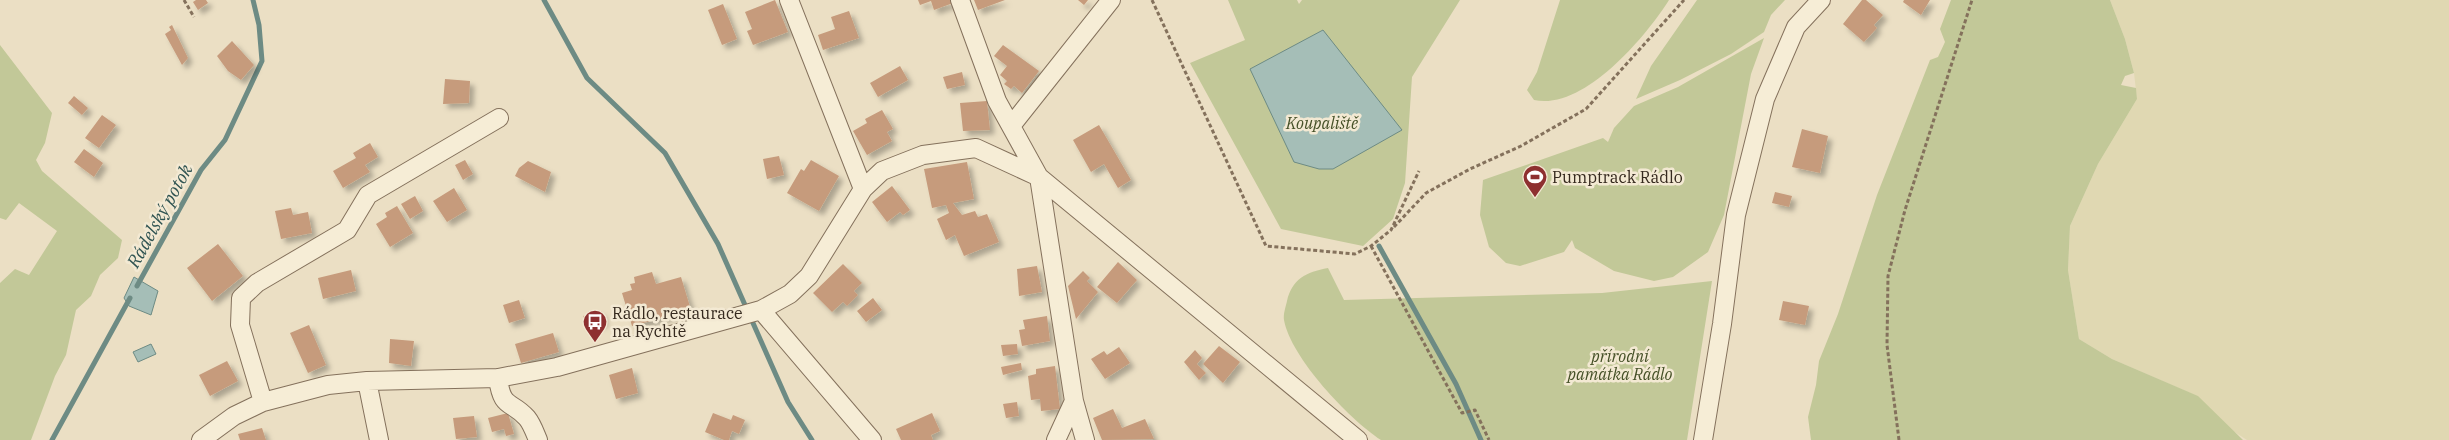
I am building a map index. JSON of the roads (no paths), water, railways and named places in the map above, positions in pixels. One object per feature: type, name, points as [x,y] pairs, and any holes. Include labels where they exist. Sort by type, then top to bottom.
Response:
[{"type":"street","points":[[789,0],[863,189]]},
{"type":"street","points":[[960,0],[997,101],[1039,177],[1074,402],[1085,440]]},
{"type":"street","points":[[1011,126],[1111,0]]},
{"type":"street","points":[[1702,440],[1722,324],[1736,215],[1766,99],[1796,27],[1821,0]]},
{"type":"street","points":[[263,402],[240,325],[241,298],[257,283],[347,230],[368,195],[498,118]]},
{"type":"street","points":[[201,440],[234,416],[263,402],[328,385],[367,381],[498,378],[557,368],[761,310],[790,294],[808,276],[863,189],[882,171],[923,155],[976,148],[1039,177],[1358,440]]},
{"type":"street","points":[[761,310],[872,440]]},
{"type":"street","points":[[498,378],[500,394],[510,406],[527,418],[538,440]]},
{"type":"street","points":[[367,381],[379,440]]},
{"type":"street","points":[[1056,440],[1074,402]]},
{"type":"water","points":[[1323,30],[1402,130],[1333,169],[1319,169],[1294,162],[1250,69]]},
{"type":"water","points":[[134,277],[158,291],[151,315],[129,306],[124,298]]},
{"type":"water","points":[[151,344],[156,354],[138,362],[133,352]]},
{"type":"waterway","name":"Rádelský potok","points":[[137,286],[201,170],[225,140],[262,61],[259,25],[253,0]]},
{"type":"waterway","points":[[544,0],[587,78],[665,153],[718,244],[788,402],[812,440]]},
{"type":"waterway","points":[[1379,246],[1456,384],[1481,440]]},
{"type":"waterway","name":"Rádelský potok","points":[[52,440],[130,298]]},
{"type":"place","name":"Pumptrack Rádlo","points":[[1535,198]]},
{"type":"place","name":"Rádlo, restaurace na Rychtě","points":[[595,343]]},
{"type":"park label","name":"Koupaliště","points":[[1322,123]]},
{"type":"park label","name":"přírodní památka Rádlo","points":[[1620,365]]}]
